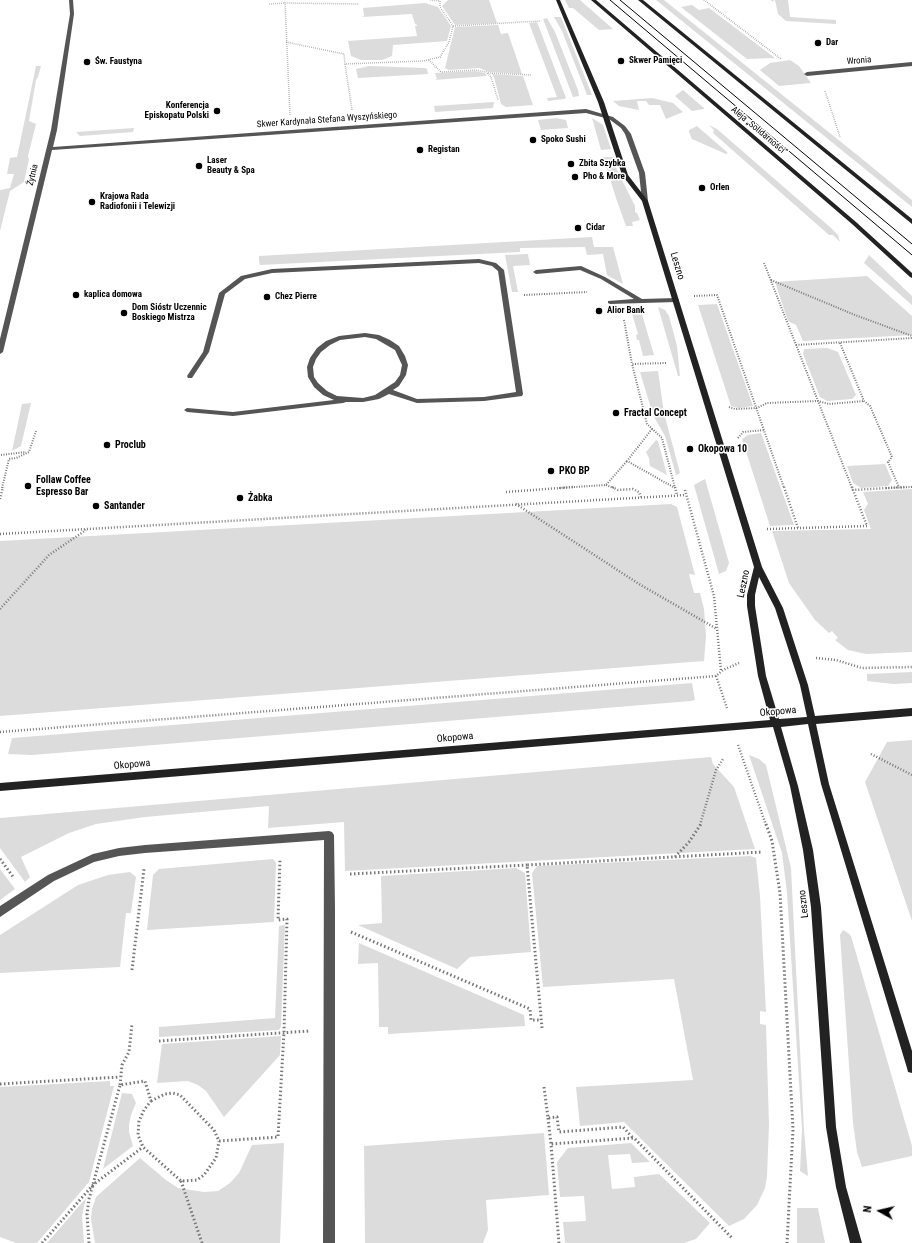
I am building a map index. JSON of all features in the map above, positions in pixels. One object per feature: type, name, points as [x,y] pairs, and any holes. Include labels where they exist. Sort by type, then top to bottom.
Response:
[{"type":"main road","name":"Leszno","points":[[558,0],[606,116],[625,175],[645,201],[758,567],[779,608],[808,698],[825,784],[912,1068]]},
{"type":"main road","name":"Aleja „Solidarności”","points":[[593,0],[854,223],[912,276]]},
{"type":"main road","points":[[640,0],[912,222]]},
{"type":"main road","name":"Leszno","points":[[758,567],[751,595],[751,606],[761,670],[798,802],[813,878],[831,1127],[841,1187],[856,1243]]},
{"type":"main road","name":"Okopowa","points":[[0,787],[912,712]]},
{"type":"street","name":"Żytnia","points":[[0,352],[3,330],[49,149],[72,14],[71,0]]},
{"type":"street","name":"Wronia","points":[[807,74],[912,64]]},
{"type":"street","name":"Skwer Kardynała Stefana Wyszyńskiego","points":[[49,149],[568,111],[590,111],[606,116]]},
{"type":"street","name":"Leszno","points":[[606,116],[623,127],[630,137],[642,173],[645,201]]},
{"type":"street","points":[[190,376],[206,352],[222,294],[243,277],[272,271],[479,261],[494,264],[501,270],[520,394],[484,399],[417,402],[388,391]]},
{"type":"street","points":[[536,272],[581,268],[640,300]]},
{"type":"street","points":[[610,302],[676,300]]},
{"type":"street","points":[[188,410],[233,414],[349,400],[363,400],[377,397],[397,384],[404,370],[405,365],[397,348],[377,337],[352,336],[339,338],[324,346],[313,358],[310,367],[311,377],[316,385],[325,393],[336,398],[349,400]]},
{"type":"street","points":[[0,912],[51,878],[72,867],[94,858],[118,852],[329,835],[329,1243]]},
{"type":"path","points":[[430,0],[443,0]]},
{"type":"path","points":[[704,0],[781,59]]},
{"type":"path","points":[[345,64],[440,57],[449,42],[453,26],[440,6],[440,1]]},
{"type":"path","points":[[285,3],[290,116]]},
{"type":"path","points":[[269,4],[359,4]]},
{"type":"path","points":[[453,26],[540,21]]},
{"type":"path","points":[[286,42],[344,54],[352,113]]},
{"type":"path","points":[[429,59],[442,72],[477,70],[488,73],[531,75]]},
{"type":"path","points":[[488,73],[491,77],[498,103]]},
{"type":"path","points":[[825,90],[840,136]]},
{"type":"path","points":[[764,263],[867,526],[766,529]]},
{"type":"path","points":[[771,280],[854,316],[912,337]]},
{"type":"path","points":[[506,296],[591,292]]},
{"type":"path","points":[[690,296],[717,295],[798,528]]},
{"type":"path","points":[[796,345],[912,337]]},
{"type":"path","points":[[840,343],[864,401],[870,406],[892,457],[888,462],[899,487]]},
{"type":"path","points":[[666,362],[632,364],[647,424],[662,438],[677,495]]},
{"type":"path","points":[[725,405],[735,409],[757,408],[767,403],[818,401],[829,404],[864,401]]},
{"type":"path","points":[[606,485],[652,429]]},
{"type":"path","points":[[737,439],[743,432],[765,430]]},
{"type":"path","points":[[0,499],[9,459],[16,458],[29,452],[36,431]]},
{"type":"path","points":[[1,455],[29,452]]},
{"type":"path","points":[[627,461],[675,488]]},
{"type":"path","points":[[506,492],[606,485],[618,490],[633,489],[639,492],[641,497]]},
{"type":"path","points":[[853,490],[912,487]]},
{"type":"path","points":[[685,490],[714,596],[721,672]]},
{"type":"path","points":[[0,534],[686,494]]},
{"type":"path","points":[[516,504],[639,584],[717,629]]},
{"type":"path","points":[[830,522],[832,527]]},
{"type":"path","points":[[0,609],[49,556],[86,530]]},
{"type":"path","points":[[814,657],[836,660],[862,668],[912,667]]},
{"type":"path","points":[[0,732],[716,676],[728,667],[742,663]]},
{"type":"path","points":[[716,676],[722,693]]},
{"type":"path","points":[[740,752],[772,841],[780,893],[793,1129],[787,1243]]},
{"type":"path","points":[[871,754],[912,775]]},
{"type":"path","points":[[676,857],[689,842],[700,824],[716,770],[723,759]]},
{"type":"path","points":[[329,875],[762,852]]},
{"type":"path","points":[[219,1141],[278,1137],[284,1032],[287,919],[278,920],[280,855]]},
{"type":"path","points":[[0,859],[16,880]]},
{"type":"path","points":[[527,865],[542,1028]]},
{"type":"path","points":[[132,970],[144,866],[138,867]]},
{"type":"path","points":[[351,932],[530,1009],[531,1020],[541,1020]]},
{"type":"path","points":[[89,1243],[87,1214],[120,1085],[122,1065],[129,1052],[132,1024]]},
{"type":"path","points":[[159,1041],[311,1031]]},
{"type":"path","points":[[0,1084],[120,1077]]},
{"type":"path","points":[[120,1085],[145,1081],[151,1101]]},
{"type":"path","points":[[544,1087],[560,1243]]},
{"type":"path","points":[[181,1181],[197,1180],[204,1175],[216,1158],[219,1141],[214,1130],[180,1095],[173,1093],[165,1094],[151,1101],[144,1110],[139,1121],[138,1135],[144,1147],[181,1181],[202,1243]]},
{"type":"path","points":[[548,1118],[557,1117],[559,1132],[623,1128],[733,1239]]},
{"type":"path","points":[[551,1144],[634,1138]]},
{"type":"path","points":[[42,1243],[94,1184],[144,1147]]},
{"type":"shaded area","points":[[448,0],[489,0],[497,23],[455,25],[442,6]]},
{"type":"shaded area","points":[[565,0],[580,0],[613,29],[599,30],[573,8],[569,8]]},
{"type":"shaded area","points":[[656,0],[664,0],[861,158],[912,200],[912,207]]},
{"type":"shaded area","points":[[775,0],[788,0],[790,17],[836,20],[836,24],[786,21],[778,14]]},
{"type":"shaded area","points":[[425,3],[438,7],[451,26],[447,41],[393,45],[392,56],[382,60],[361,60],[351,56],[348,41],[417,36],[415,26],[417,25],[415,24],[412,14],[362,17],[364,16],[363,8]]},
{"type":"shaded area","points":[[692,5],[699,10],[709,8],[775,58],[747,59],[681,7]]},
{"type":"shaded area","points":[[554,17],[561,17],[592,95],[587,95],[562,31]]},
{"type":"shaded area","points":[[547,18],[555,32],[579,96],[573,97],[543,19]]},
{"type":"shaded area","points":[[537,22],[566,98],[564,99],[548,101],[547,98],[557,97],[529,23]]},
{"type":"shaded area","points":[[498,25],[501,34],[508,33],[522,74],[489,72],[479,68],[449,70],[445,68],[455,27]]},
{"type":"shaded area","points":[[790,60],[799,66],[811,83],[779,86],[760,70],[770,63]]},
{"type":"shaded area","points":[[36,66],[41,66],[36,80],[29,121],[36,124],[28,156],[29,159],[24,182],[10,191],[0,231],[0,190],[10,188],[14,174],[7,174],[10,158],[17,157]]},
{"type":"shaded area","points":[[369,66],[425,68],[427,69],[428,74],[358,78],[356,69]]},
{"type":"shaded area","points":[[475,71],[485,73],[487,76],[434,80],[437,79],[435,73]]},
{"type":"shaded area","points":[[492,74],[523,76],[533,105],[506,107],[501,104]]},
{"type":"shaded area","points":[[683,90],[704,109],[692,111],[675,96]]},
{"type":"shaded area","points":[[652,98],[673,103],[683,112],[666,119],[660,105],[649,105],[646,101],[637,101],[639,110],[619,106],[613,101]]},
{"type":"shaded area","points":[[494,102],[493,108],[435,112],[434,106]]},
{"type":"shaded area","points":[[556,118],[566,120],[568,128],[541,130],[538,120]]},
{"type":"shaded area","points":[[592,118],[603,125],[611,149],[601,150]]},
{"type":"shaded area","points":[[709,125],[717,129],[831,228],[838,235],[840,242],[833,235],[829,235],[713,133],[714,130]]},
{"type":"shaded area","points":[[697,126],[728,153],[726,154],[692,139],[689,130]]},
{"type":"shaded area","points":[[134,128],[133,132],[80,136],[76,132]]},
{"type":"shaded area","points":[[603,157],[613,157],[617,170],[635,206],[635,212],[640,220],[632,222],[633,226],[626,226]]},
{"type":"shaded area","points":[[592,237],[594,247],[613,247],[623,284],[607,275],[603,254],[587,255],[585,247],[520,248],[520,252],[260,265],[259,261],[259,256]]},
{"type":"shaded area","points":[[528,254],[530,265],[513,266],[518,292],[512,292],[505,255]]},
{"type":"shaded area","points":[[869,255],[912,296],[912,305],[864,263]]},
{"type":"shaded area","points":[[867,276],[912,316],[912,335],[803,341],[796,325],[788,321],[775,282]]},
{"type":"shaded area","points":[[717,304],[753,406],[738,408],[731,406],[698,305]]},
{"type":"shaded area","points":[[658,307],[665,310],[669,316],[677,346],[680,376],[678,376]]},
{"type":"shaded area","points":[[631,310],[641,311],[654,355],[643,356],[639,340],[637,340],[636,335],[638,334]]},
{"type":"shaded area","points":[[827,348],[838,352],[856,395],[852,399],[827,401],[820,397],[803,354],[804,349]]},
{"type":"shaded area","points":[[658,371],[664,413],[680,473],[677,475],[665,436],[653,415],[640,372]]},
{"type":"shaded area","points":[[31,403],[21,446],[12,451],[22,404]]},
{"type":"shaded area","points":[[761,433],[794,525],[770,526],[742,439],[748,435]]},
{"type":"shaded area","points":[[656,440],[658,441],[667,475],[650,466],[649,458],[646,452]]},
{"type":"shaded area","points":[[885,464],[892,480],[888,486],[861,488],[853,483],[847,466]]},
{"type":"shaded area","points":[[705,479],[729,563],[726,571],[719,574],[694,485]]},
{"type":"shaded area","points":[[912,489],[912,652],[866,654],[848,650],[835,640],[838,638],[832,631],[829,633],[815,620],[789,583],[772,531],[871,529],[864,510],[868,504],[863,492]]},
{"type":"shaded area","points":[[671,504],[677,507],[695,575],[689,574],[694,593],[700,593],[704,609],[706,636],[704,661],[0,716],[0,541]]},
{"type":"shaded area","points":[[912,672],[912,683],[894,684],[867,681],[867,674]]},
{"type":"shaded area","points":[[692,683],[695,700],[691,701],[32,755],[8,754],[12,738]]},
{"type":"shaded area","points":[[912,740],[912,921],[865,782],[887,742]]},
{"type":"shaded area","points":[[749,755],[759,759],[766,765],[791,868],[804,1130],[808,1176],[800,1171],[802,1129],[787,893],[782,853]]},
{"type":"shaded area","points":[[711,757],[713,764],[734,787],[755,849],[345,871],[344,822],[268,828],[269,806],[145,817],[96,824],[69,833],[21,857],[30,877],[25,882],[0,848],[0,818]]},
{"type":"shaded area","points":[[750,856],[756,858],[760,896],[766,1012],[760,1011],[760,1024],[766,1025],[769,1125],[767,1176],[765,1188],[757,1205],[744,1219],[729,1226],[624,1122],[580,1126],[576,1087],[693,1080],[674,979],[543,987],[532,873],[537,866]]},
{"type":"shaded area","points":[[273,859],[276,863],[274,922],[147,930],[153,875],[159,869]]},
{"type":"shaded area","points":[[516,868],[525,873],[531,952],[470,957],[457,969],[358,925],[382,923],[381,876]]},
{"type":"shaded area","points":[[0,869],[15,889],[0,900]]},
{"type":"shaded area","points":[[130,872],[136,877],[131,913],[126,913],[120,967],[0,973],[0,935],[78,885],[108,875]]},
{"type":"shaded area","points":[[285,925],[281,1026],[279,1030],[159,1037],[159,1027],[275,1018],[279,926]]},
{"type":"shaded area","points":[[843,930],[851,936],[912,1146],[912,1156],[862,1167],[857,1152],[853,1123],[840,935]]},
{"type":"shaded area","points":[[359,943],[524,1015],[525,1026],[388,1034],[388,1027],[379,1027],[378,963],[358,964]]},
{"type":"shaded area","points":[[281,1036],[280,1055],[224,1117],[206,1091],[198,1085],[188,1081],[157,1083],[162,1044]]},
{"type":"shaded area","points":[[110,1081],[110,1086],[114,1086],[89,1182],[37,1243],[16,1243],[0,1237],[0,1087]]},
{"type":"shaded area","points":[[122,1093],[132,1094],[136,1103],[129,1125],[129,1132],[133,1146],[103,1169]]},
{"type":"shaded area","points":[[544,1133],[549,1195],[486,1200],[488,1230],[483,1243],[365,1243],[364,1146]]},
{"type":"shaded area","points":[[284,1143],[280,1243],[95,1243],[91,1219],[92,1209],[96,1197],[140,1158],[178,1188],[204,1192],[218,1191],[230,1183],[239,1173],[252,1145]]},
{"type":"shaded area","points":[[631,1143],[650,1162],[632,1163],[630,1154],[608,1155],[612,1189],[635,1187],[634,1177],[659,1174],[710,1223],[696,1239],[684,1243],[565,1243],[563,1222],[586,1221],[584,1196],[560,1197],[557,1162],[568,1148]]},
{"type":"shaded area","points":[[86,1198],[82,1216],[84,1243],[47,1243]]},
{"type":"shaded area","points":[[797,1208],[818,1208],[825,1243],[797,1243]]},
{"type":"tram line","points":[[610,0],[912,255]]},
{"type":"tram line","points":[[620,0],[912,244]]},
{"type":"place","name":"Dar","points":[[818,43]]},
{"type":"place","name":"Skwer Pamięci","points":[[621,61]]},
{"type":"place","name":"Św. Faustyna","points":[[87,62]]},
{"type":"place","name":"Konferencja Episkopatu Polski","points":[[217,111]]},
{"type":"place","name":"Spoko Sushi","points":[[533,140]]},
{"type":"place","name":"Registan","points":[[420,150]]},
{"type":"place","name":"Zbita Szybka","points":[[571,164]]},
{"type":"place","name":"Laser Beauty & Spa","points":[[199,166]]},
{"type":"place","name":"Pho & More","points":[[575,177]]},
{"type":"place","name":"Orlen","points":[[702,188]]},
{"type":"place","name":"Krajowa Rada Radiofonii i Telewizji","points":[[92,202]]},
{"type":"place","name":"Cidar","points":[[578,228]]},
{"type":"place","name":"kaplica domowa","points":[[76,295]]},
{"type":"place","name":"Chez Pierre","points":[[267,297]]},
{"type":"place","name":"Alior Bank","points":[[599,311]]},
{"type":"place","name":"Dom Sióstr Uczennic Boskiego Mistrza","points":[[124,313]]},
{"type":"place","name":"Fractal Concept","points":[[616,413]]},
{"type":"place","name":"Proclub","points":[[107,445]]},
{"type":"place","name":"Okopowa 10","points":[[690,449]]},
{"type":"place","name":"PKO BP","points":[[551,471]]},
{"type":"place","name":"Follaw Coffee Espresso Bar","points":[[28,486]]},
{"type":"place","name":"Żabka","points":[[240,498]]},
{"type":"place","name":"Santander","points":[[96,506]]}]
